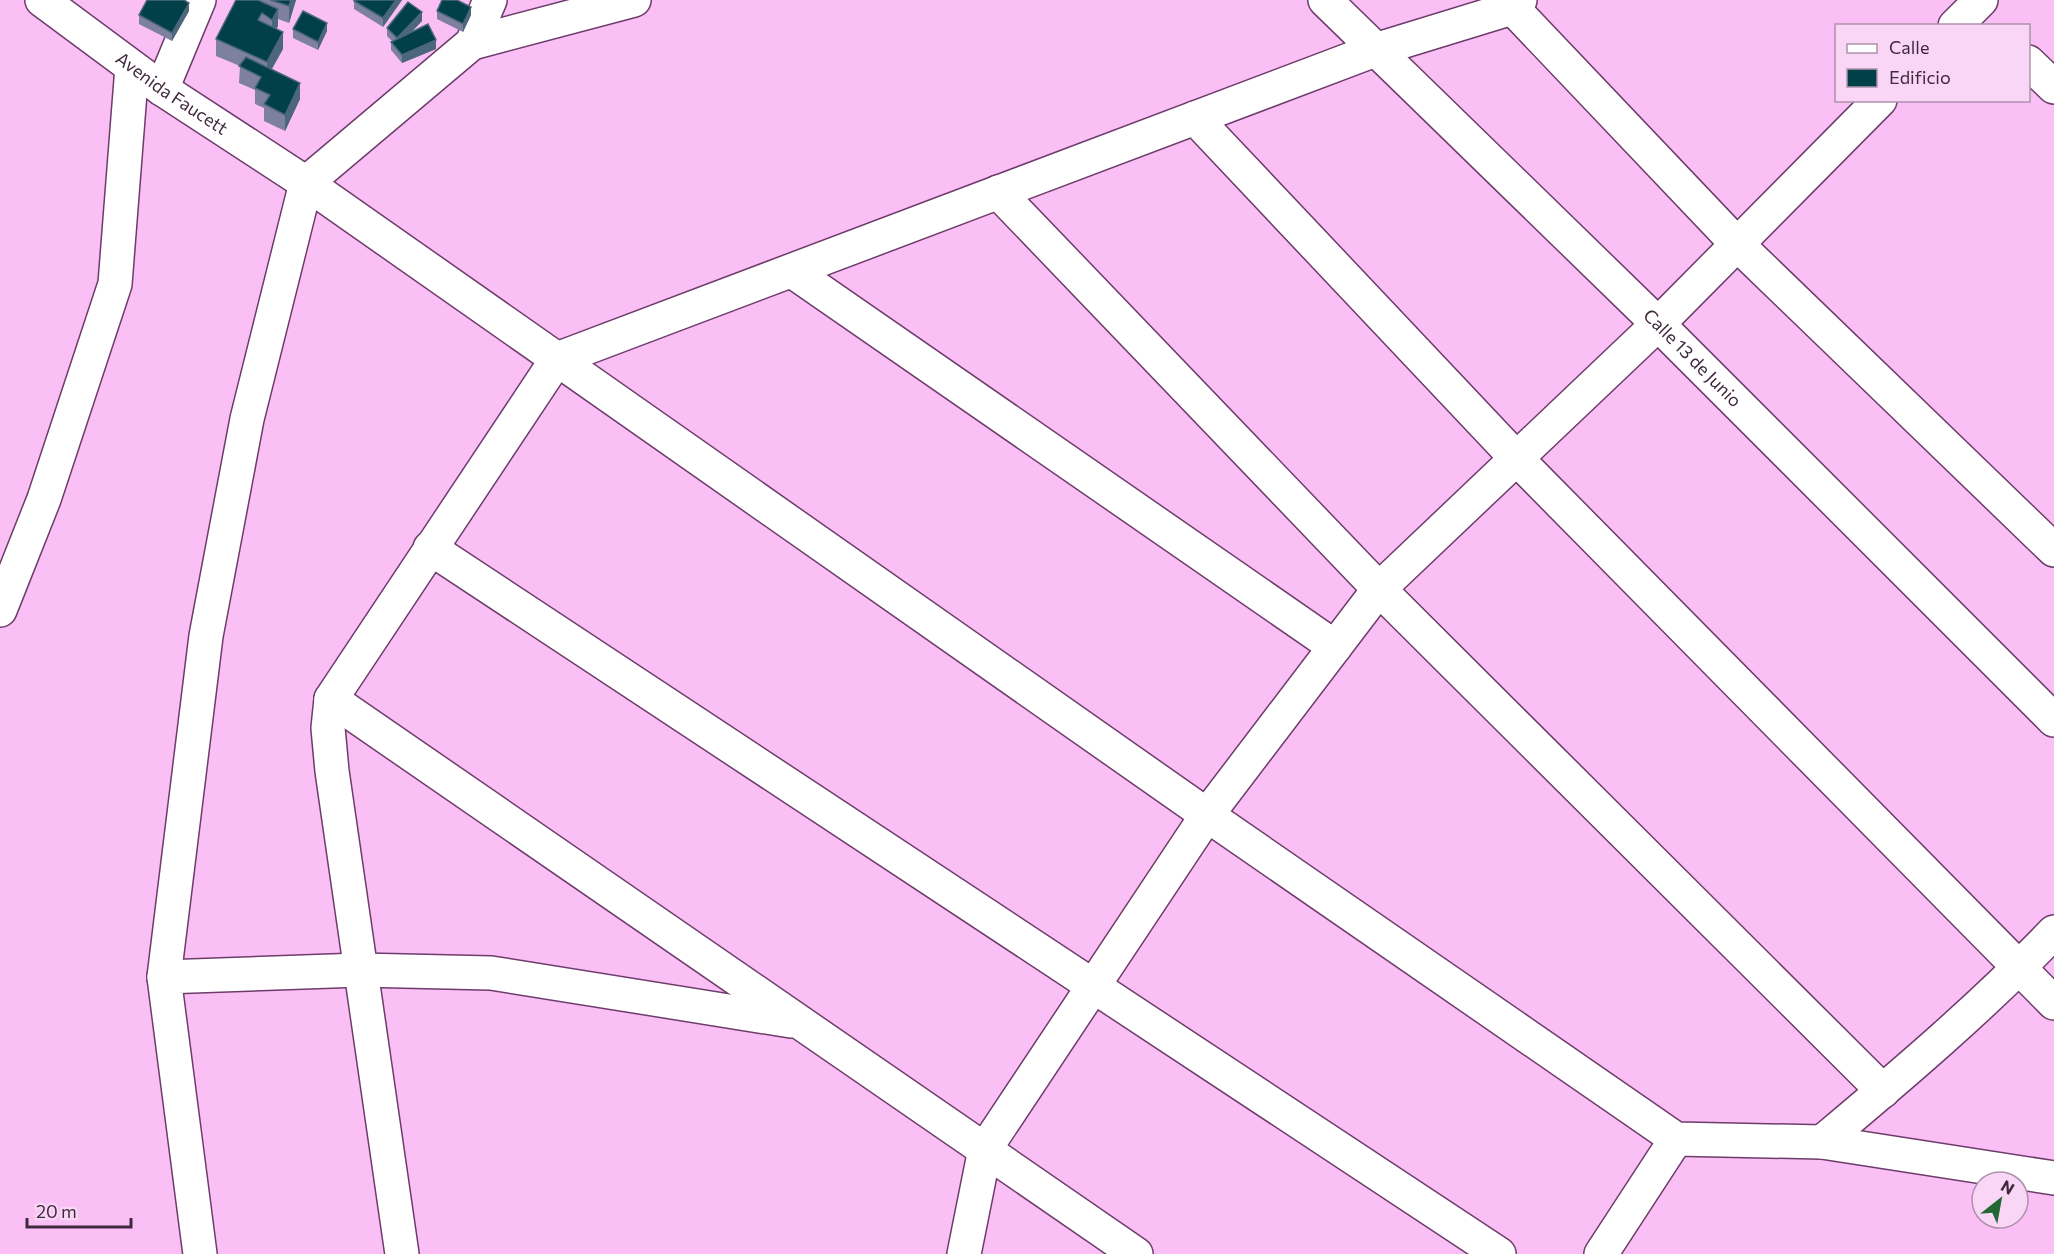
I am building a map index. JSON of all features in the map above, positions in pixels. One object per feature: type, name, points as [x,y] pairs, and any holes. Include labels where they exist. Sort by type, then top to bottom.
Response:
[{"type":"street","name":"Avenida Faucett","points":[[42,0],[162,89],[306,183],[1207,815],[1676,1138]]},
{"type":"street","points":[[162,89],[199,0]]},
{"type":"street","points":[[472,43],[490,0]]},
{"type":"street","points":[[200,1254],[164,977],[206,636],[247,419],[306,183],[472,43],[634,0]]},
{"type":"street","name":"Calle 13 de Junio","points":[[1325,0],[1658,324],[2054,720]]},
{"type":"street","points":[[402,1254],[331,760],[328,728],[331,699],[557,359],[1375,50],[1512,3],[1737,244],[2054,550]]},
{"type":"street","points":[[2030,64],[2054,87]]},
{"type":"street","points":[[0,610],[44,499],[115,284],[132,67]]},
{"type":"street","points":[[964,1254],[985,1149],[1207,815],[1379,590],[1658,324],[1878,102]]},
{"type":"street","points":[[1196,118],[1517,459],[2054,1003]]},
{"type":"street","points":[[998,192],[1379,590],[1883,1091]]},
{"type":"street","points":[[792,271],[1335,647]]},
{"type":"street","points":[[430,548],[1499,1254]]},
{"type":"street","points":[[331,699],[1136,1254]]},
{"type":"street","points":[[1822,1142],[1883,1091],[2019,968],[2054,932]]},
{"type":"street","points":[[164,977],[360,970],[490,973],[801,1022]]},
{"type":"street","points":[[1601,1254],[1676,1138],[1822,1142],[2054,1178]]},
{"type":"building","points":[[147,0],[184,0],[189,3],[172,33],[139,15]]},
{"type":"building","points":[[236,0],[258,0],[278,9],[272,20],[262,13],[258,20],[283,32],[267,62],[216,39]]},
{"type":"building","points":[[270,0],[291,0],[289,6]]},
{"type":"building","points":[[354,0],[396,0],[383,18]]},
{"type":"building","points":[[442,0],[457,0],[471,7],[463,24],[437,11]]},
{"type":"building","points":[[408,2],[422,12],[397,38],[387,28]]},
{"type":"building","points":[[303,11],[327,23],[318,42],[293,29]]},
{"type":"building","points":[[428,24],[436,40],[402,55],[391,42]]},
{"type":"building","points":[[246,57],[300,83],[285,115],[264,104],[270,95],[255,88],[261,77],[239,66]]}]
